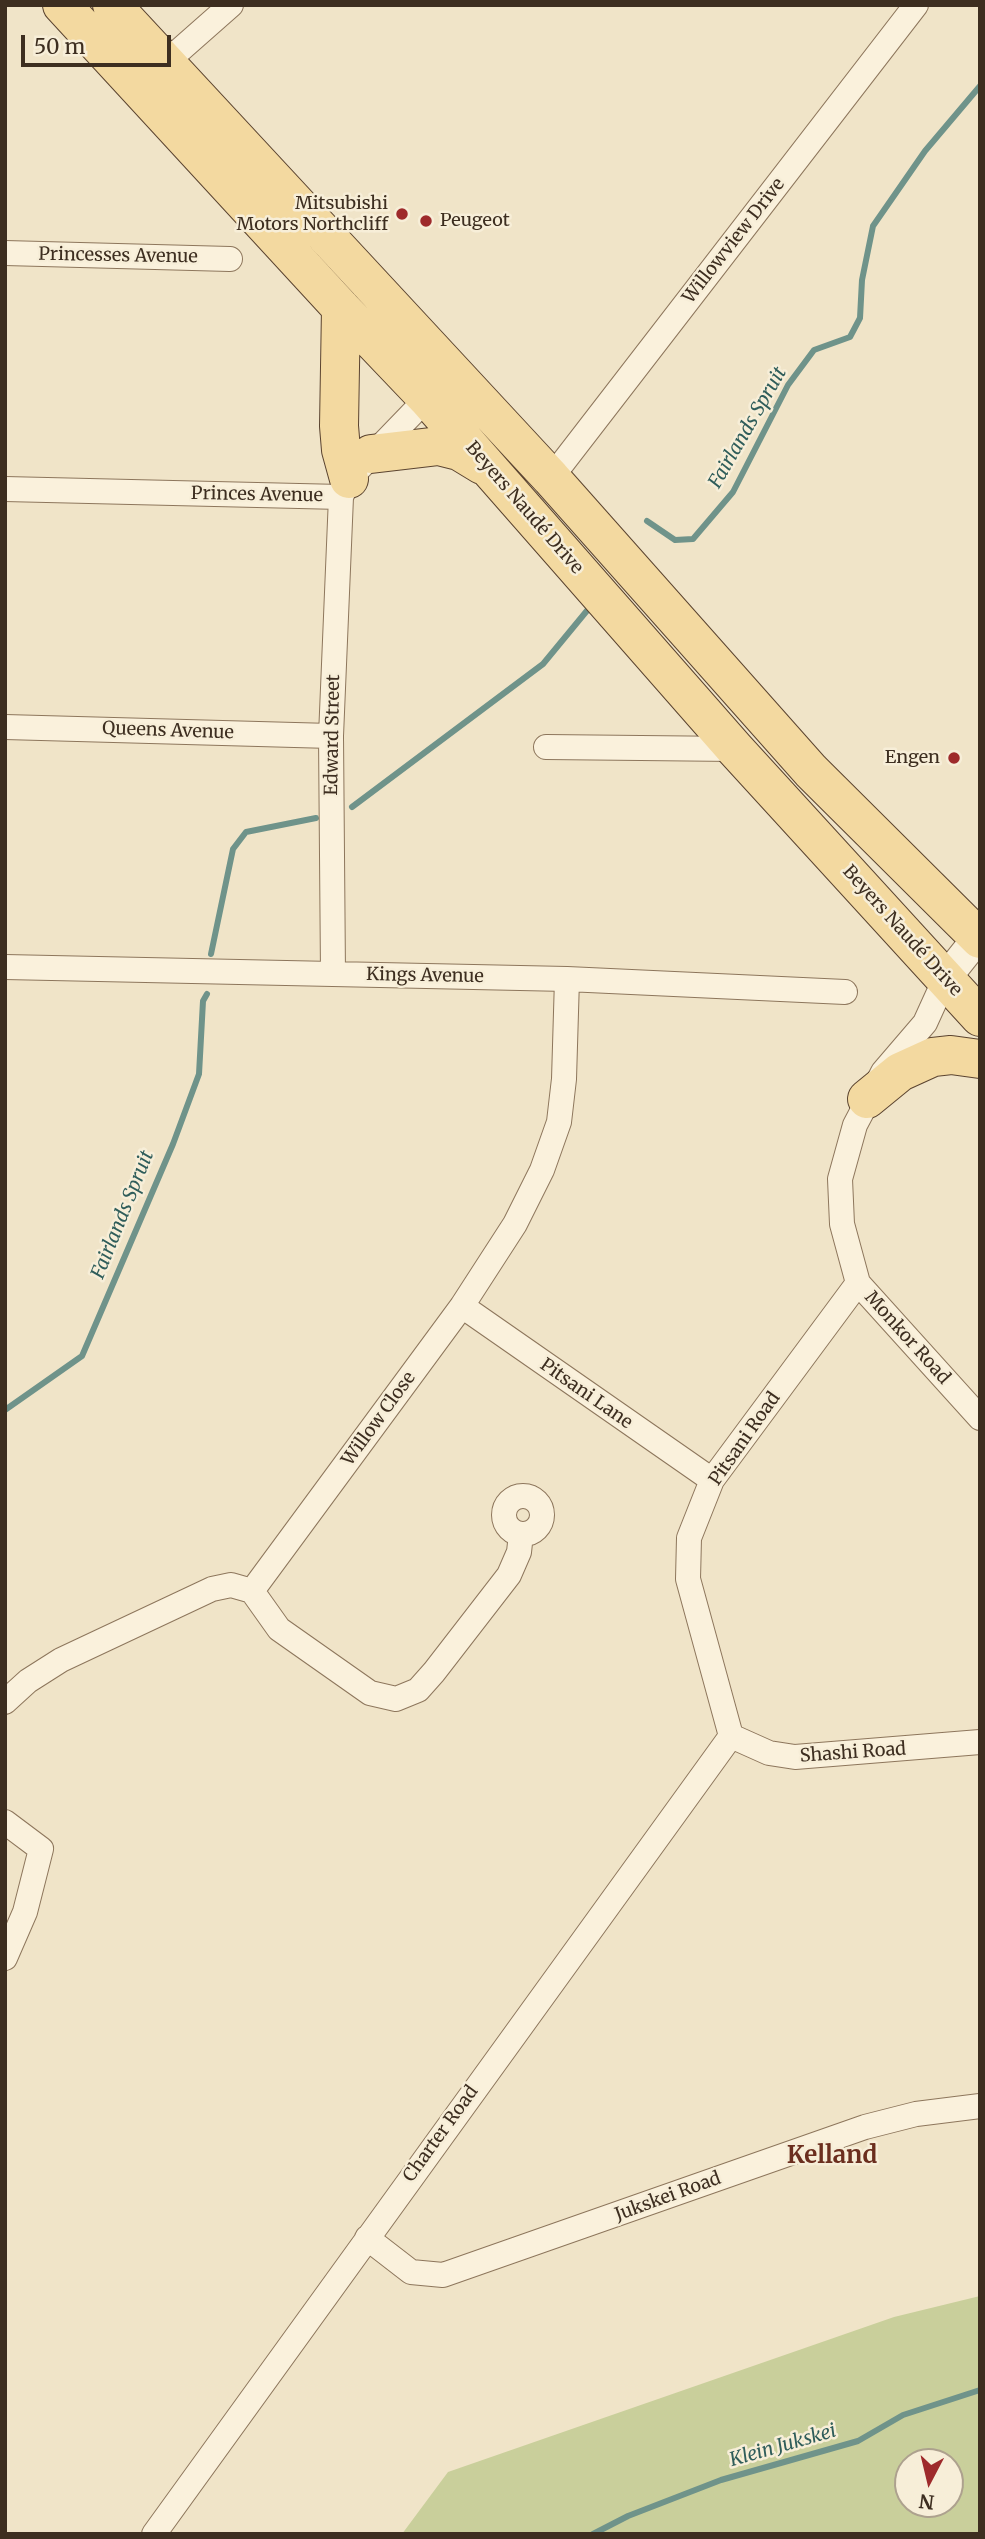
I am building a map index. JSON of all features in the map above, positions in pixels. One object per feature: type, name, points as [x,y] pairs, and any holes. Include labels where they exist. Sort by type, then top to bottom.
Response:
[{"type":"main road","name":"Beyers Naudé Drive","points":[[62,5],[341,308],[551,478],[811,771],[979,937]]},
{"type":"main road","name":"Beyers Naudé Drive","points":[[112,5],[165,63],[440,386],[487,467],[735,749],[968,997]]},
{"type":"main road","points":[[341,308],[339,426],[341,450],[353,476],[439,446],[459,452],[487,467]]},
{"type":"main road","points":[[867,1099],[900,1072],[933,1057],[951,1055],[980,1059]]},
{"type":"street","points":[[137,88],[231,5]]},
{"type":"street","name":"Willowview Drive","points":[[551,478],[916,5]]},
{"type":"street","name":"Princesses Avenue","points":[[5,253],[230,259]]},
{"type":"street","points":[[353,476],[440,386]]},
{"type":"street","name":"Princes Avenue","points":[[5,489],[353,476]]},
{"type":"street","name":"Edward Street","points":[[333,974],[331,736],[353,476]]},
{"type":"street","name":"Queens Avenue","points":[[5,727],[331,736]]},
{"type":"street","points":[[546,747],[735,749]]},
{"type":"street","points":[[968,997],[979,937]]},
{"type":"street","name":"Kings Avenue","points":[[5,967],[567,979],[845,992]]},
{"type":"street","name":"Willow Close","points":[[252,1591],[462,1306],[515,1224],[553,1142],[563,1090],[567,979]]},
{"type":"street","name":"Monkor Road","points":[[968,997],[925,1023],[883,1072],[855,1125],[840,1179],[842,1224],[858,1283],[980,1418]]},
{"type":"street","name":"Pitsani Road","points":[[731,1736],[688,1579],[690,1538],[712,1480],[858,1283]]},
{"type":"street","name":"Pitsani Lane","points":[[462,1306],[712,1480]]},
{"type":"street","points":[[5,1702],[28,1681],[61,1660],[212,1589],[231,1586],[252,1591],[279,1629],[370,1693],[396,1699],[406,1697],[426,1681],[509,1575],[519,1552],[521,1534]]},
{"type":"street","name":"Shashi Road","points":[[731,1736],[769,1753],[795,1757],[980,1742]]},
{"type":"street","name":"Charter Road","points":[[154,2534],[731,1736]]},
{"type":"street","points":[[5,1822],[41,1849],[25,1912],[5,1958]]},
{"type":"street","name":"Jukskei Road","points":[[367,2238],[411,2272],[443,2275],[864,2127],[916,2114],[980,2106]]},
{"type":"green space","points":[[980,2296],[980,2534],[402,2534],[448,2472],[894,2317]]},
{"type":"waterway","name":"Fairlands Spruit","points":[[647,521],[675,540],[693,539],[733,492],[788,385],[814,350],[850,337],[860,318],[862,280],[873,226],[925,151],[980,86]]},
{"type":"waterway","name":"Fairlands Spruit","points":[[352,807],[543,664],[590,607]]},
{"type":"waterway","name":"Fairlands Spruit","points":[[211,954],[233,849],[246,832],[316,818]]},
{"type":"waterway","name":"Fairlands Spruit","points":[[5,1410],[82,1356],[173,1144],[199,1074],[203,1001],[207,994]]},
{"type":"waterway","name":"Klein Jukskei","points":[[593,2534],[628,2516],[721,2480],[858,2441],[903,2415],[980,2390]]},
{"type":"place","name":"Mitsubishi Motors Northcliff","points":[[402,214]]},
{"type":"place","name":"Peugeot","points":[[426,221]]},
{"type":"place","name":"Engen","points":[[954,758]]},
{"type":"district","name":"Kelland","points":[[832,2156]]}]
